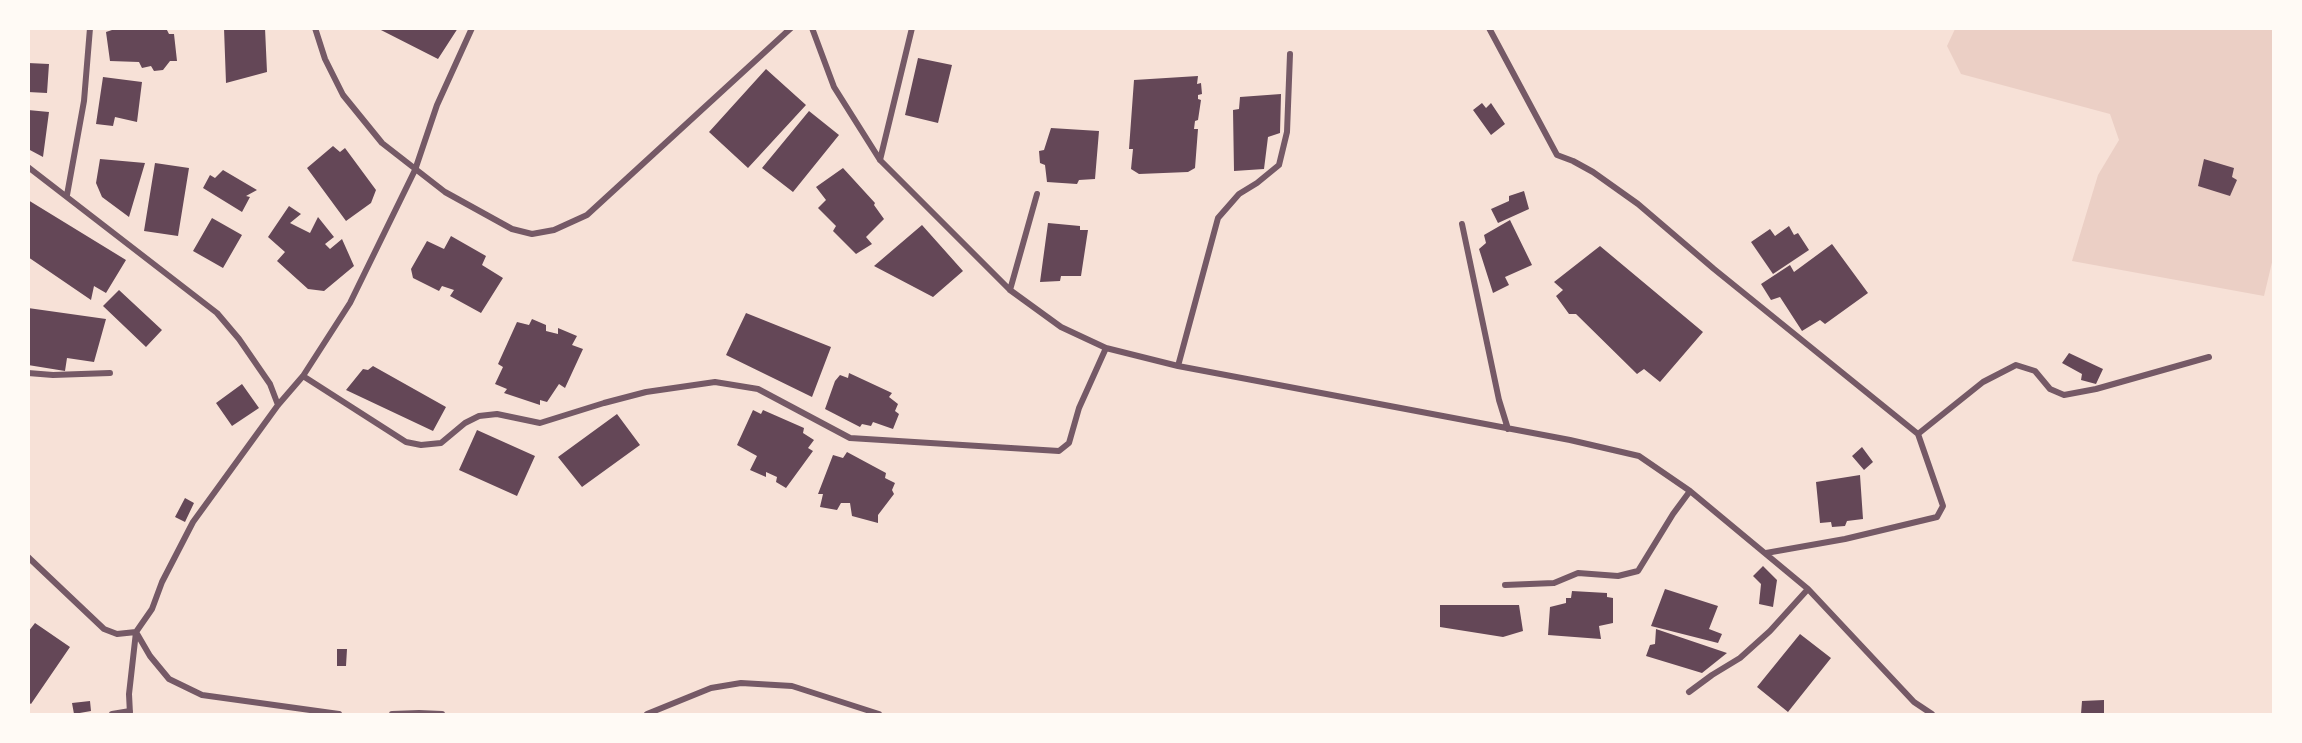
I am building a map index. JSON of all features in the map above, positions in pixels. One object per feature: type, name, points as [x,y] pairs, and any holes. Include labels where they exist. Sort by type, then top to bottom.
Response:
[{"type":"street","points":[[67,195],[84,101],[90,28]]},
{"type":"street","points":[[315,28],[325,59],[343,96],[382,143],[445,192],[512,229],[532,234],[554,230],[587,215],[791,28]]},
{"type":"street","points":[[112,714],[130,713],[129,694],[136,632],[152,609],[162,582],[193,522],[278,405],[303,376],[350,303],[415,170],[437,105],[472,28]]},
{"type":"street","points":[[812,28],[834,87],[880,160],[1010,290],[1061,327],[1106,348],[1178,366],[1639,456],[1690,490],[1808,589],[1914,702],[1932,714]]},
{"type":"street","points":[[880,160],[912,28]]},
{"type":"street","points":[[1489,28],[1557,156],[1573,161],[1593,172],[1638,204],[1714,269],[1918,434],[1943,506],[1937,518],[1845,539],[1766,553]]},
{"type":"street","points":[[1178,366],[1218,218],[1239,194],[1279,165],[1287,132],[1290,54]]},
{"type":"street","points":[[28,167],[217,313],[239,339],[270,384],[278,405]]},
{"type":"street","points":[[1010,290],[1037,194]]},
{"type":"street","points":[[1462,224],[1499,400],[1508,429]]},
{"type":"street","points":[[303,376],[406,442],[421,446],[441,443],[465,423],[479,416],[497,414],[540,423],[646,392],[716,382],[758,389],[850,438],[1059,450],[1069,443],[1079,408],[1106,348]]},
{"type":"street","points":[[1918,434],[1983,382],[2016,365],[2035,371],[2050,389],[2064,396],[2209,357]]},
{"type":"street","points":[[28,373],[53,375],[110,373]]},
{"type":"street","points":[[1505,585],[1554,583],[1578,573],[1618,576],[1638,571],[1690,490]]},
{"type":"street","points":[[28,557],[104,629],[117,634],[136,632]]},
{"type":"street","points":[[1689,692],[1740,658],[1770,631],[1808,589]]},
{"type":"street","points":[[136,632],[150,656],[169,679],[202,695],[339,714]]},
{"type":"street","points":[[647,714],[711,688],[741,683],[792,686],[879,714]]},
{"type":"street","points":[[392,714],[442,714]]},
{"type":"shaded area","points":[[1955,29],[2273,29],[2274,254],[2264,296],[2072,261],[2098,175],[2119,140],[2110,114],[1961,74],[1947,46]]},
{"type":"building","points":[[118,28],[166,28],[169,34],[174,34],[177,61],[170,61],[163,70],[154,71],[151,66],[142,68],[139,62],[110,61],[106,32]]},
{"type":"building","points":[[224,28],[265,28],[267,72],[226,83]]},
{"type":"building","points":[[377,28],[458,28],[438,59]]},
{"type":"building","points":[[918,58],[952,65],[938,123],[905,115]]},
{"type":"building","points":[[28,63],[49,64],[47,93],[28,92]]},
{"type":"building","points":[[766,69],[806,105],[748,168],[709,132]]},
{"type":"building","points":[[1198,76],[1197,84],[1201,83],[1202,94],[1198,95],[1198,99],[1201,100],[1194,129],[1198,129],[1195,168],[1188,172],[1139,174],[1131,169],[1133,149],[1129,149],[1134,80]]},
{"type":"building","points":[[103,77],[142,82],[137,122],[115,117],[113,126],[96,124]]},
{"type":"building","points":[[1281,94],[1280,133],[1268,137],[1264,169],[1234,171],[1233,110],[1239,109],[1240,97]]},
{"type":"building","points":[[1482,103],[1486,108],[1491,103],[1505,124],[1491,135],[1473,110]]},
{"type":"building","points":[[28,110],[49,112],[43,157],[28,149]]},
{"type":"building","points":[[809,111],[839,135],[793,192],[762,168]]},
{"type":"building","points":[[1051,128],[1099,131],[1095,179],[1079,180],[1077,184],[1047,182],[1045,165],[1040,163],[1039,151],[1044,150]]},
{"type":"building","points":[[333,146],[340,152],[345,148],[376,190],[371,203],[346,221],[307,168]]},
{"type":"building","points":[[100,159],[145,163],[129,217],[102,197],[96,183]]},
{"type":"building","points":[[2204,159],[2234,168],[2232,177],[2237,180],[2230,196],[2198,186]]},
{"type":"building","points":[[155,163],[189,168],[178,236],[144,231]]},
{"type":"building","points":[[843,168],[875,203],[874,205],[884,219],[866,237],[872,244],[856,254],[833,231],[836,226],[818,208],[826,200],[816,187]]},
{"type":"building","points":[[223,170],[257,190],[246,196],[250,197],[242,212],[203,188],[210,175],[215,178]]},
{"type":"building","points":[[1524,191],[1529,209],[1498,223],[1491,209],[1509,201],[1509,196]]},
{"type":"building","points":[[28,200],[126,260],[106,293],[94,286],[91,300],[28,257]]},
{"type":"building","points":[[289,206],[301,214],[290,223],[310,233],[318,217],[334,237],[325,244],[330,249],[342,239],[354,266],[324,291],[308,289],[277,261],[285,252],[268,237]]},
{"type":"building","points":[[212,218],[242,235],[223,268],[193,251]]},
{"type":"building","points":[[1510,220],[1532,265],[1505,277],[1509,285],[1493,293],[1479,249],[1486,243],[1484,235]]},
{"type":"building","points":[[1048,223],[1080,226],[1080,230],[1088,230],[1081,276],[1061,276],[1060,281],[1040,282]]},
{"type":"building","points":[[922,225],[963,271],[933,297],[874,266]]},
{"type":"building","points":[[1789,226],[1794,235],[1798,233],[1809,250],[1773,274],[1751,242],[1770,229],[1775,236]]},
{"type":"building","points":[[451,236],[486,256],[482,265],[503,278],[481,313],[450,296],[454,290],[442,286],[439,291],[413,278],[411,269],[427,241],[444,249]]},
{"type":"building","points":[[1832,244],[1868,293],[1825,324],[1820,320],[1802,331],[1780,297],[1771,300],[1761,284],[1790,265],[1794,272]]},
{"type":"building","points":[[1600,246],[1703,332],[1660,382],[1644,369],[1637,374],[1576,314],[1569,314],[1556,296],[1563,290],[1554,282]]},
{"type":"building","points":[[119,290],[162,330],[146,347],[103,306]]},
{"type":"building","points":[[28,308],[106,319],[94,362],[67,358],[65,371],[28,365]]},
{"type":"building","points":[[746,313],[831,347],[812,397],[726,355]]},
{"type":"building","points":[[532,319],[546,325],[546,331],[558,334],[558,328],[577,336],[572,345],[583,349],[565,388],[559,384],[547,402],[540,400],[540,405],[504,393],[507,389],[495,384],[503,367],[498,364],[517,322],[529,325]]},
{"type":"building","points":[[2069,353],[2103,369],[2096,384],[2081,380],[2082,374],[2062,363]]},
{"type":"building","points":[[373,366],[446,407],[433,431],[346,390],[363,369],[368,370]]},
{"type":"building","points":[[849,373],[892,393],[889,397],[898,404],[895,411],[899,414],[893,429],[873,422],[871,426],[862,424],[860,427],[825,409],[835,381],[840,375],[848,378]]},
{"type":"building","points":[[242,384],[259,408],[232,426],[216,403]]},
{"type":"building","points":[[753,410],[761,414],[763,410],[804,428],[803,433],[814,440],[808,448],[813,451],[786,488],[776,482],[777,477],[766,472],[766,477],[750,470],[757,456],[737,445]]},
{"type":"building","points":[[617,414],[640,445],[582,487],[558,457]]},
{"type":"building","points":[[477,430],[535,456],[517,496],[459,470]]},
{"type":"building","points":[[1862,447],[1873,462],[1864,470],[1852,456]]},
{"type":"building","points":[[847,452],[886,473],[885,478],[895,483],[892,490],[894,494],[878,515],[878,523],[852,516],[850,503],[841,503],[837,510],[820,507],[823,494],[818,494],[833,455],[843,458]]},
{"type":"building","points":[[1860,475],[1863,519],[1847,521],[1845,526],[1832,527],[1831,522],[1820,523],[1816,482]]},
{"type":"building","points":[[185,498],[194,503],[185,522],[175,517]]},
{"type":"building","points":[[1763,566],[1777,580],[1773,607],[1759,604],[1761,584],[1753,576]]},
{"type":"building","points":[[1665,589],[1718,606],[1709,629],[1722,634],[1718,643],[1651,626]]},
{"type":"building","points":[[1572,591],[1607,593],[1607,597],[1613,598],[1613,623],[1599,626],[1601,639],[1548,635],[1550,607],[1566,603],[1566,598],[1571,598]]},
{"type":"building","points":[[1440,605],[1519,605],[1523,631],[1503,637],[1440,627]]},
{"type":"building","points":[[35,623],[70,647],[31,704],[28,702],[28,632]]},
{"type":"building","points":[[1656,629],[1727,653],[1702,673],[1646,656],[1650,645],[1655,644]]},
{"type":"building","points":[[1800,634],[1831,658],[1788,712],[1757,687]]},
{"type":"building","points":[[337,649],[347,649],[346,666],[337,666]]},
{"type":"building","points":[[2104,700],[2104,714],[2081,714],[2082,701]]},
{"type":"building","points":[[90,701],[91,711],[74,714],[72,703]]}]
